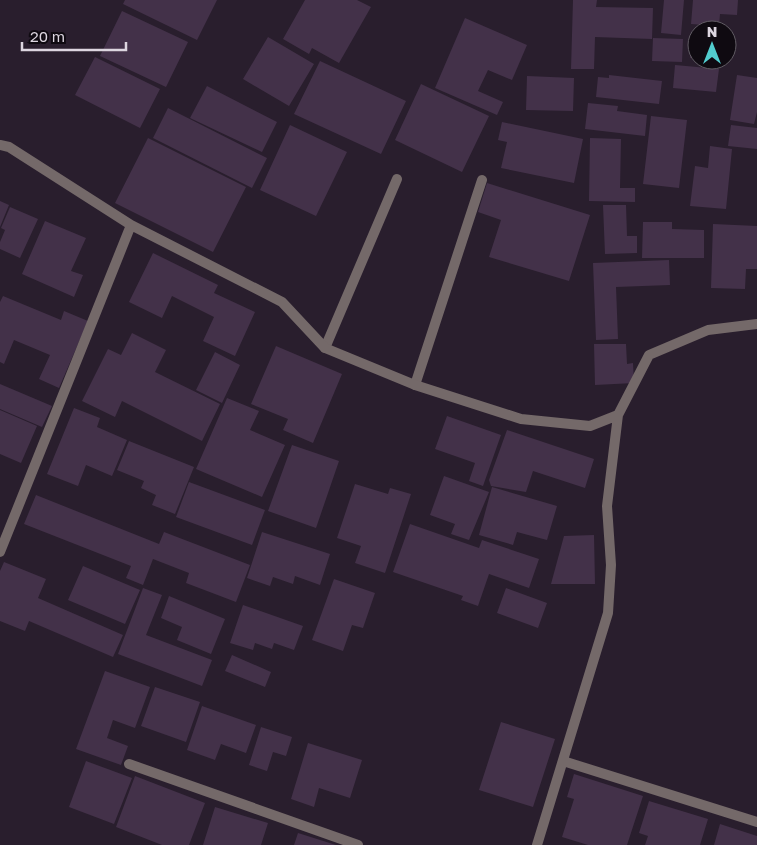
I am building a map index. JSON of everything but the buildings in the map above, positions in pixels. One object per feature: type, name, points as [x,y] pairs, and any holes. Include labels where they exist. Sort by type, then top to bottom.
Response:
[{"type":"street","points":[[0,145],[9,147],[131,225],[282,302],[325,348],[415,385],[521,419],[590,426],[618,415]]},
{"type":"street","points":[[325,348],[397,179]]},
{"type":"street","points":[[415,385],[482,180]]},
{"type":"street","points":[[0,552],[131,225]]},
{"type":"street","points":[[537,845],[608,613],[611,565],[607,506],[618,415],[649,355],[708,330],[757,324]]},
{"type":"street","points":[[563,761],[757,822]]},
{"type":"street","points":[[129,764],[358,845]]}]
